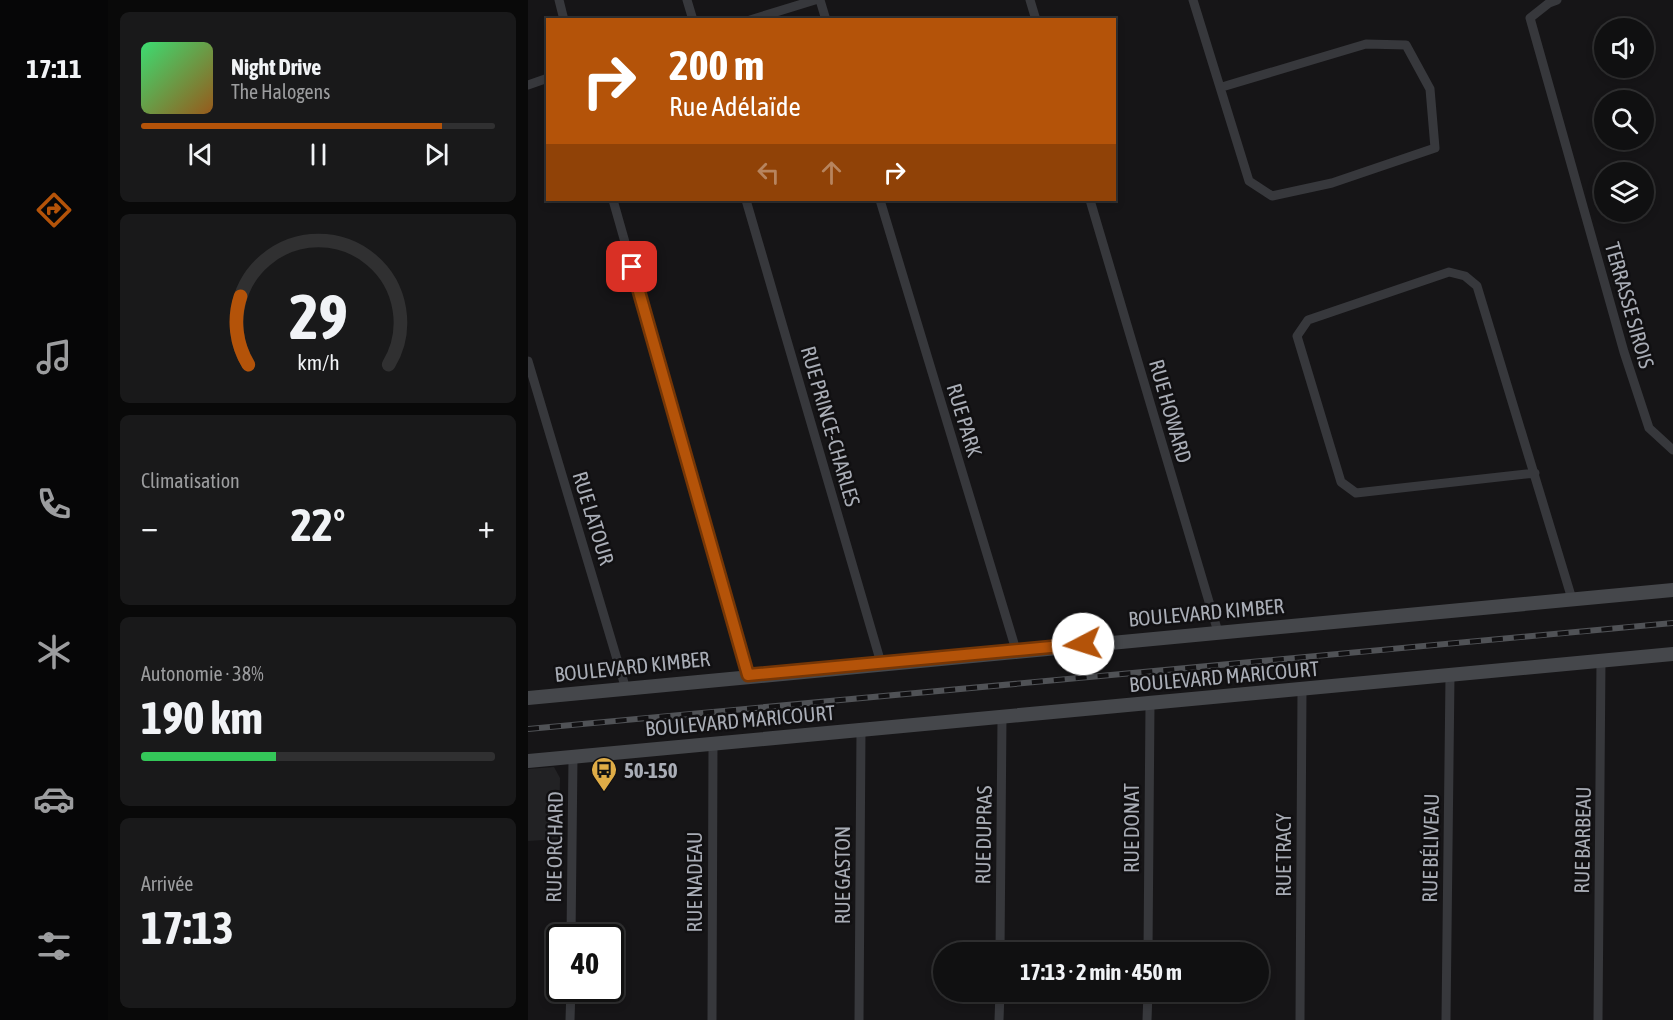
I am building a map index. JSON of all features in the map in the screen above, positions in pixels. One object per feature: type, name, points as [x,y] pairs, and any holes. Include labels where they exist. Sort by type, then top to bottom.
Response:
[{"type":"street","points":[[559,0],[564,18]]},
{"type":"street","points":[[687,0],[692,18]]},
{"type":"street","points":[[756,18],[815,0]]},
{"type":"street","points":[[820,0],[825,18]]},
{"type":"street","points":[[1030,0],[1035,18]]},
{"type":"street","points":[[1193,0],[1222,87],[1249,182],[1272,196],[1332,183],[1435,148],[1430,89],[1406,45],[1366,44],[1222,87]]},
{"type":"street","name":"TERRASSE SIROIS","points":[[1557,0],[1549,3],[1530,18],[1624,352],[1649,428],[1673,450]]},
{"type":"street","points":[[528,85],[546,79]]},
{"type":"street","points":[[613,201],[748,675]]},
{"type":"street","name":"RUE PRINCE-CHARLES","points":[[746,201],[881,663]]},
{"type":"street","name":"RUE PARK","points":[[880,201],[1016,650]]},
{"type":"street","name":"RUE HOWARD","points":[[1089,201],[1218,632]]},
{"type":"street","points":[[1535,473],[1356,493],[1341,482],[1297,336],[1308,320],[1449,272],[1464,276],[1477,286],[1535,473],[1572,599]]},
{"type":"street","name":"RUE LATOUR","points":[[528,361],[625,686]]},
{"type":"street","name":"BOULEVARD KIMBER","points":[[528,698],[625,686],[1673,590]]},
{"type":"street","name":"BOULEVARD MARICOURT","points":[[528,761],[1673,654]]},
{"type":"street","name":"RUE BARBEAU","points":[[1598,1020],[1601,660]]},
{"type":"street","name":"RUE BÉLIVEAU","points":[[1446,1020],[1450,676]]},
{"type":"street","name":"RUE TRACY","points":[[1300,1020],[1302,690]]},
{"type":"street","name":"RUE DONAT","points":[[1148,942],[1150,704]]},
{"type":"street","name":"RUE DUPRAS","points":[[1000,942],[1002,717]]},
{"type":"street","name":"RUE GASTON","points":[[859,1020],[861,730]]},
{"type":"street","name":"RUE NADEAU","points":[[712,1020],[713,744]]},
{"type":"street","name":"RUE ORCHARD","points":[[571,924],[573,757]]},
{"type":"street","points":[[570,1020],[571,1002]]},
{"type":"street","points":[[999,1020],[1000,1002]]},
{"type":"street","points":[[1147,1020],[1148,1002]]},
{"type":"shaded area","points":[[554,767],[560,778],[559,839],[528,841],[528,769]]},
{"type":"railway","points":[[528,729],[1673,623]]},
{"type":"place","name":"50-150","points":[[604,793]]},
{"type":"route","points":[[632,267],[748,675],[1083,644]]}]
